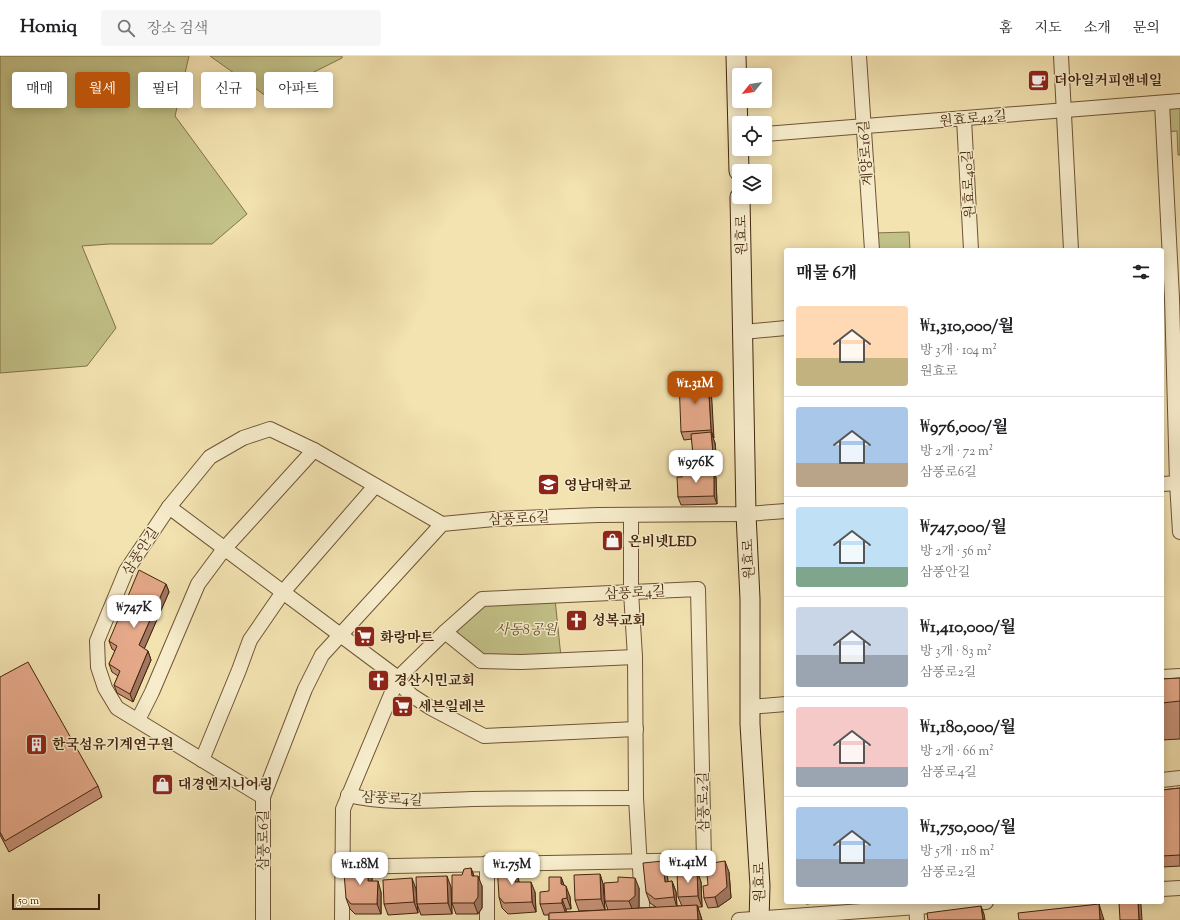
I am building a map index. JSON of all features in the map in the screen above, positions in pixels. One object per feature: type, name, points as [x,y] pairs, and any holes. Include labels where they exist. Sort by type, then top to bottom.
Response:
[{"type":"main road","points":[[736,56],[738,116]]},
{"type":"main road","name":"원효로","points":[[740,204],[746,514],[750,599],[750,707],[760,886],[759,919]]},
{"type":"street","name":"계양로16길","points":[[859,56],[872,248]]},
{"type":"street","points":[[1061,56],[1071,248]]},
{"type":"street","name":"원효로42길","points":[[772,134],[1180,101]]},
{"type":"street","points":[[1162,103],[1180,532]]},
{"type":"street","name":"원효로40길","points":[[964,119],[971,248]]},
{"type":"street","points":[[743,332],[784,328]]},
{"type":"street","name":"삼풍안길","points":[[263,796],[117,708],[105,688],[98,667],[97,641],[126,571],[169,507],[210,457],[243,438],[270,429],[314,450],[442,524]]},
{"type":"street","points":[[138,720],[152,692],[198,584],[224,549],[314,450]]},
{"type":"street","points":[[1164,484],[1178,483]]},
{"type":"street","points":[[202,760],[250,640],[283,592],[375,486]]},
{"type":"street","points":[[169,507],[398,678],[403,687],[411,695],[438,712],[484,736],[636,729]]},
{"type":"street","name":"삼풍로6길","points":[[263,920],[263,796],[312,676],[322,655],[442,524],[494,518],[746,514],[784,511]]},
{"type":"street","points":[[631,515],[631,592],[635,657],[636,798],[643,920]]},
{"type":"street","name":"삼풍로4길","points":[[342,920],[343,809],[398,678],[445,632],[482,599],[698,589],[701,728]]},
{"type":"street","points":[[445,632],[481,661],[522,662],[635,657]]},
{"type":"street","points":[[1164,677],[1180,676]]},
{"type":"street","points":[[750,707],[784,704]]},
{"type":"street","name":"삼풍로2길","points":[[487,863],[704,860],[701,728]]},
{"type":"street","points":[[1164,780],[1180,778]]},
{"type":"street","name":"삼풍로4길","points":[[348,794],[377,800],[414,802],[483,799],[636,798]]},
{"type":"street","points":[[342,867],[487,863],[487,920]]},
{"type":"street","points":[[1164,889],[1180,888]]},
{"type":"street","points":[[739,920],[916,910],[968,904]]},
{"type":"green space","points":[[0,56],[189,56],[185,72],[138,72],[138,108],[177,108],[175,116],[247,214],[212,244],[109,244],[82,246],[116,328],[87,366],[0,373]]},
{"type":"green space","points":[[210,56],[342,56],[342,58],[314,72],[264,72],[264,95],[256,89],[256,72],[232,72]]},
{"type":"green space","points":[[1180,103],[1180,155],[1178,155],[1177,131],[1165,132],[1164,104]]},
{"type":"green space","points":[[909,232],[910,248],[875,248],[873,233]]},
{"type":"green space","name":"사동8공원","points":[[555,599],[561,657],[483,658],[452,631],[482,604]]},
{"type":"building","points":[[708,378],[711,430],[681,432],[679,380]]},
{"type":"building","points":[[711,432],[714,464],[694,466],[691,434]]},
{"type":"building","points":[[714,470],[714,496],[678,497],[677,477],[682,477],[682,471]]},
{"type":"building","points":[[139,570],[166,584],[139,645],[148,651],[130,694],[114,685],[120,671],[109,664],[117,646],[109,641]]},
{"type":"building","name":"한국섬유기계연구원","points":[[28,662],[98,786],[5,841],[0,832],[0,677]]},
{"type":"building","points":[[1180,678],[1180,701],[1164,703],[1164,679]]},
{"type":"building","points":[[1180,788],[1180,855],[1164,856],[1164,790]]},
{"type":"building","points":[[663,861],[665,882],[672,881],[674,897],[655,899],[646,892],[643,863]]},
{"type":"building","points":[[725,861],[727,887],[715,897],[704,898],[703,886],[708,885],[706,864]]},
{"type":"building","points":[[514,864],[515,882],[531,882],[532,902],[504,903],[499,897],[497,865]]},
{"type":"building","points":[[349,866],[368,866],[368,881],[378,881],[377,904],[351,904],[346,898],[344,873]]},
{"type":"building","points":[[471,868],[472,876],[478,876],[478,897],[474,903],[452,903],[452,875],[462,875],[464,869]]},
{"type":"building","points":[[697,871],[698,896],[678,897],[677,872]]},
{"type":"building","points":[[600,874],[601,899],[575,900],[574,875]]},
{"type":"building","points":[[447,876],[448,903],[417,904],[416,877]]},
{"type":"building","points":[[549,877],[561,877],[561,884],[566,886],[567,898],[562,899],[562,903],[540,904],[540,892],[549,891]]},
{"type":"building","points":[[618,877],[635,878],[635,896],[629,901],[605,901],[604,883],[618,882]]},
{"type":"building","points":[[412,878],[414,902],[384,904],[383,880]]},
{"type":"building","points":[[1099,904],[1100,920],[1019,920],[1018,913]]},
{"type":"building","points":[[1119,904],[1138,904],[1139,920],[1120,920]]},
{"type":"building","points":[[697,905],[698,920],[549,920],[549,913]]},
{"type":"building","points":[[981,906],[983,920],[928,920],[927,913]]},
{"type":"place","name":"더아일커피앤네일","points":[[1038,80]]},
{"type":"place","name":"영남대학교","points":[[549,485]]},
{"type":"place","name":"온비넷LED","points":[[612,541]]},
{"type":"place","name":"성복교회","points":[[576,620]]},
{"type":"place","name":"화랑마트","points":[[365,637]]},
{"type":"place","name":"경산시민교회","points":[[378,680]]},
{"type":"place","name":"세븐일레븐","points":[[402,706]]},
{"type":"place","name":"한국섬유기계연구원","points":[[36,744]]},
{"type":"place","name":"대경엔지니어링","points":[[162,784]]}]
